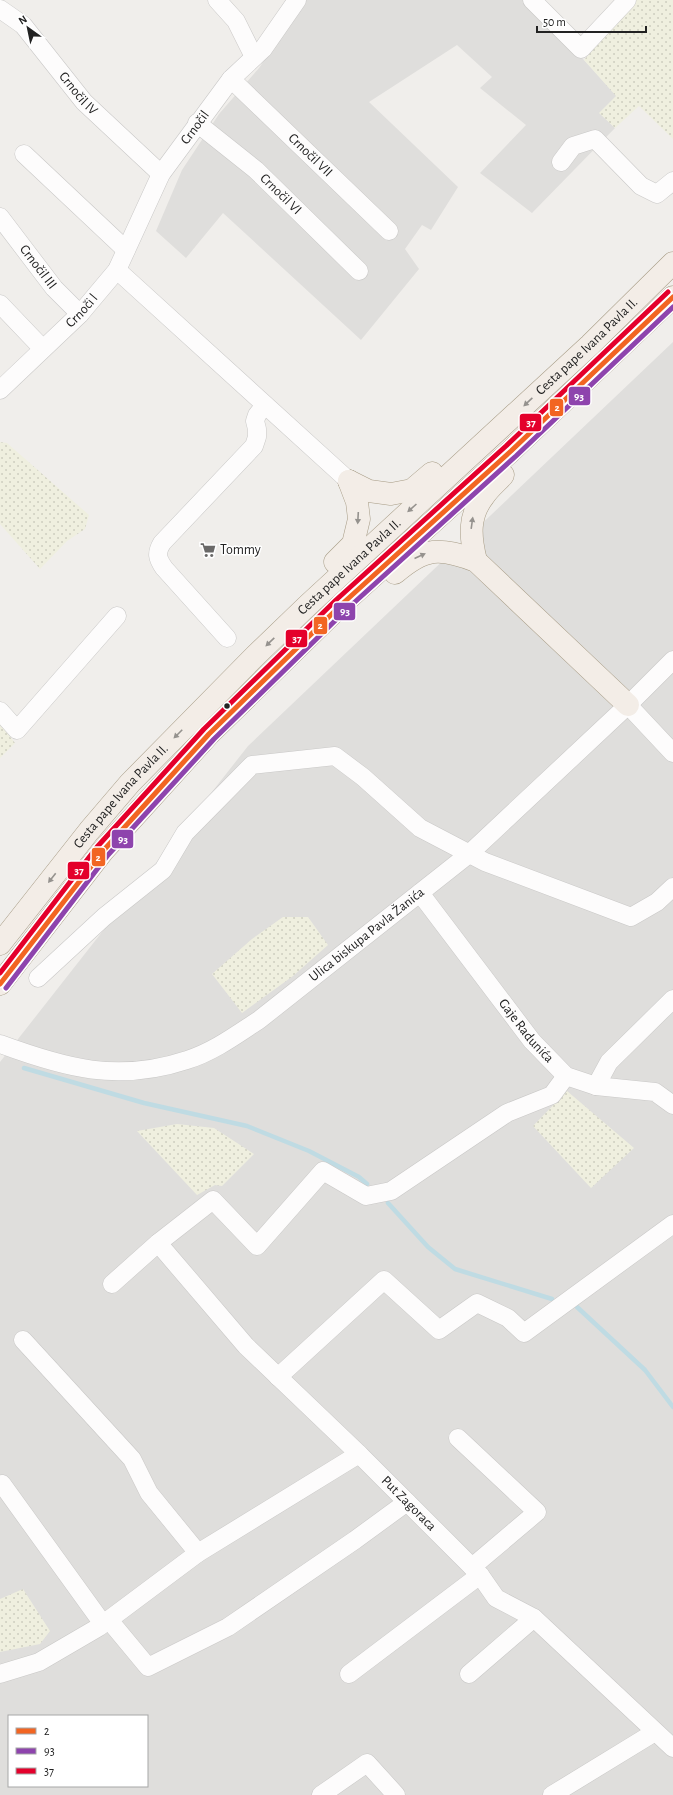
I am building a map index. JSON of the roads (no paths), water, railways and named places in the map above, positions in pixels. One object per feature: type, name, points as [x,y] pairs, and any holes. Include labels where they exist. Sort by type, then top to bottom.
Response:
[{"type":"main road","name":"Cesta pape Ivana Pavla II.","points":[[0,944],[89,831],[130,783],[254,657],[308,605],[590,344],[673,263]]},
{"type":"main road","name":"Cesta pape Ivana Pavla II.","points":[[0,984],[103,851],[208,734],[341,605],[511,451],[673,297]]},
{"type":"main road","points":[[476,561],[471,542],[472,520],[476,507],[484,495],[502,476],[508,466],[511,451]]},
{"type":"main road","points":[[349,481],[369,491],[391,494],[412,490],[444,462],[472,454]]},
{"type":"main road","points":[[308,605],[316,580],[354,544],[359,519],[357,502],[349,481]]},
{"type":"main road","points":[[341,605],[362,601],[407,563],[421,554],[434,551],[458,554],[476,561],[628,705]]},
{"type":"street","points":[[217,0],[236,21],[254,57]]},
{"type":"street","name":"Crnočil","points":[[117,270],[161,174],[197,123],[231,79],[263,49],[297,0]]},
{"type":"street","points":[[532,0],[581,49],[627,0]]},
{"type":"street","name":"Crnočil IV","points":[[0,10],[23,25],[84,102],[161,174]]},
{"type":"street","name":"Crnočil VII","points":[[231,79],[389,231]]},
{"type":"street","name":"Crnočil VI","points":[[197,123],[256,170],[359,271]]},
{"type":"street","points":[[561,162],[574,146],[595,139],[641,186],[657,194],[673,181]]},
{"type":"street","points":[[24,154],[126,250]]},
{"type":"street","name":"Crnočil III","points":[[0,217],[54,288],[80,314]]},
{"type":"street","points":[[117,270],[349,481]]},
{"type":"street","name":"Crnoči l","points":[[0,390],[42,348],[80,314],[117,270]]},
{"type":"street","points":[[0,304],[42,348]]},
{"type":"street","points":[[226,638],[164,568],[157,558],[158,550],[162,543],[254,446],[258,429],[255,421],[256,415],[265,405]]},
{"type":"street","points":[[0,712],[17,730],[117,616]]},
{"type":"street","name":"Ulica biskupa Pavla Žanića","points":[[0,1044],[42,1059],[89,1071],[147,1071],[188,1060],[222,1044],[259,1020],[469,854],[628,705],[673,660]]},
{"type":"street","points":[[628,705],[673,753]]},
{"type":"street","points":[[38,978],[104,918],[164,870],[185,833],[252,765],[334,756],[363,777],[420,828],[485,862],[631,917],[657,902],[673,887]]},
{"type":"street","name":"Gaje Radunića","points":[[420,893],[532,1041],[566,1076],[596,1086],[654,1092],[673,1105]]},
{"type":"street","points":[[596,1086],[609,1062],[673,999]]},
{"type":"street","points":[[112,1284],[158,1243],[213,1200],[257,1246],[323,1171],[366,1196],[391,1191],[507,1113],[552,1095],[566,1076]]},
{"type":"street","points":[[278,1377],[384,1280],[438,1330],[477,1303],[508,1318],[524,1333],[673,1224]]},
{"type":"street","name":"Put Zagoraca","points":[[158,1243],[246,1346],[359,1454],[476,1571],[496,1598],[534,1618],[673,1748]]},
{"type":"street","points":[[23,1340],[132,1459],[149,1493],[198,1554]]},
{"type":"street","points":[[349,1674],[476,1571],[537,1512],[458,1438]]},
{"type":"street","points":[[0,1674],[39,1662],[106,1622],[198,1554],[359,1454]]},
{"type":"street","points":[[2,1484],[106,1622],[148,1668],[228,1627],[355,1540],[407,1502]]},
{"type":"street","points":[[469,1674],[534,1618]]},
{"type":"street","points":[[556,1794],[655,1732]]},
{"type":"street","points":[[321,1795],[367,1763],[396,1795]]},
{"type":"waterway","points":[[24,1068],[144,1103],[247,1126],[309,1151],[359,1177],[367,1184]]},
{"type":"waterway","points":[[388,1203],[428,1247],[455,1269],[552,1299]]},
{"type":"waterway","points":[[577,1307],[645,1370],[673,1407]]},
{"type":"place","name":"Tommy","points":[[208,550]]}]
